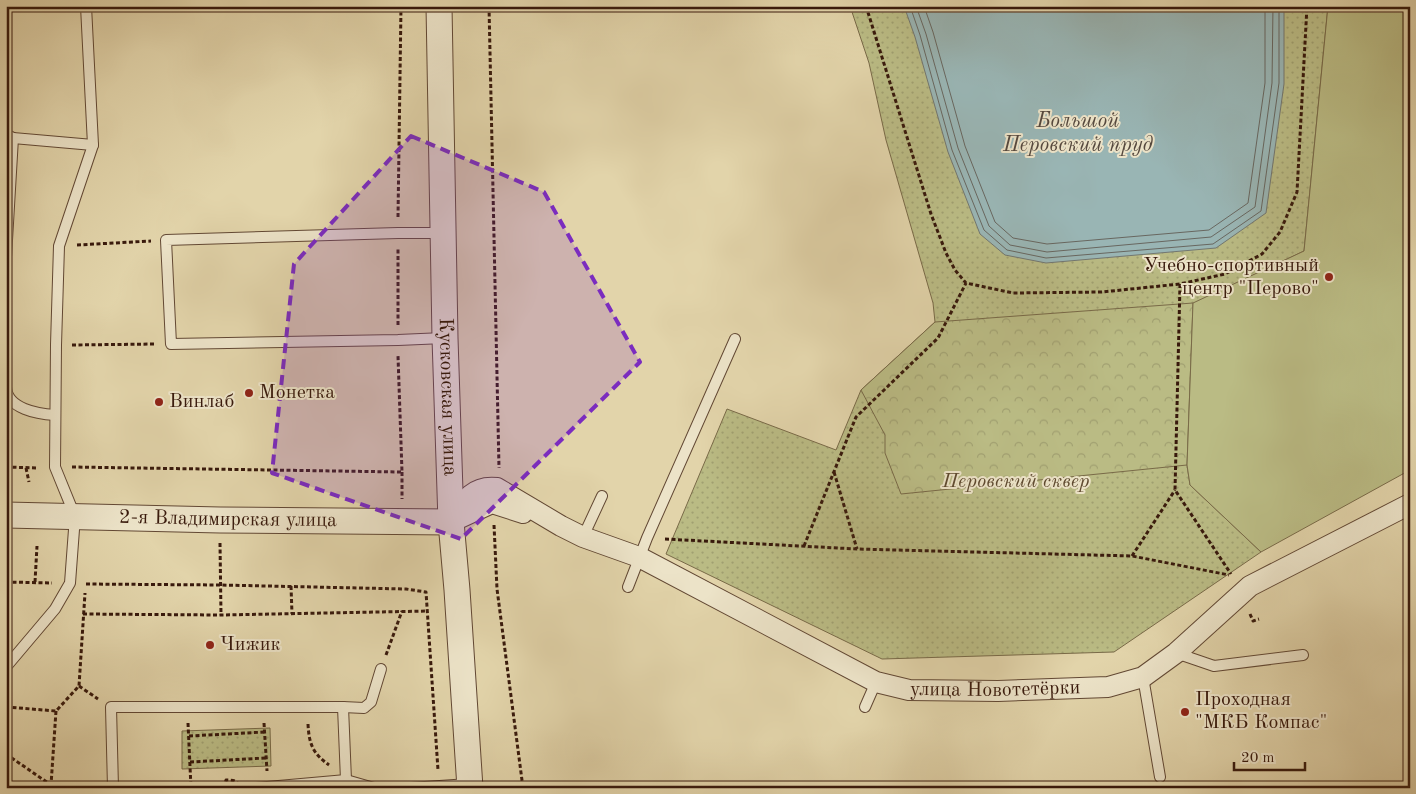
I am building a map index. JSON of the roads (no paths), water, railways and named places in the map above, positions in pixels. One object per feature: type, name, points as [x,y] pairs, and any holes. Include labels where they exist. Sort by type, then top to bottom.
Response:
[{"type":"street","name":"Кусковская улица","points":[[439,6],[445,338],[451,522],[470,786]]},
{"type":"street","name":"улица Новотетёрки","points":[[451,522],[464,502],[477,489],[487,486],[497,488],[561,526],[583,537],[639,557],[876,682],[909,690],[998,691],[1108,687],[1144,677],[1176,653],[1250,586],[1410,504]]},
{"type":"street","name":"2-я Владимирская улица","points":[[6,515],[220,520],[451,522]]},
{"type":"lane","points":[[6,667],[55,609],[70,583],[75,516],[55,467],[56,345],[59,246],[93,145],[86,6]]},
{"type":"lane","points":[[6,257],[10,136],[93,145]]},
{"type":"lane","points":[[443,233],[166,240],[171,344],[445,338]]},
{"type":"lane","points":[[628,587],[647,538],[735,339]]},
{"type":"lane","points":[[6,386],[7,393],[12,400],[21,407],[39,414],[56,415]]},
{"type":"lane","points":[[583,537],[602,496]]},
{"type":"lane","points":[[1176,653],[1214,666],[1303,655]]},
{"type":"lane","points":[[113,788],[111,707],[364,708],[371,702],[381,669]]},
{"type":"lane","points":[[1144,677],[1160,777]]},
{"type":"lane","points":[[865,707],[876,682]]},
{"type":"lane","points":[[343,707],[346,778]]},
{"type":"lane","points":[[256,788],[346,778],[374,788]]},
{"type":"lane","points":[[410,788],[439,785],[470,786]]},
{"type":"water","name":"Большой Перовский пруд","points":[[904,6],[1284,6],[1284,84],[1266,213],[1216,248],[1046,263],[1005,255],[980,234],[948,152],[915,37]]},
{"type":"place","name":"Учебно-спортивный центр \"Перово\"","points":[[1329,277]]},
{"type":"place","name":"Монетка","points":[[249,393]]},
{"type":"place","name":"Винлаб","points":[[159,402]]},
{"type":"place","name":"Чижик","points":[[210,645]]},
{"type":"place","name":"Проходная \"МКБ Компас\"","points":[[1185,712]]},
{"type":"park label","name":"Перовский сквер","points":[[1016,482]]}]
